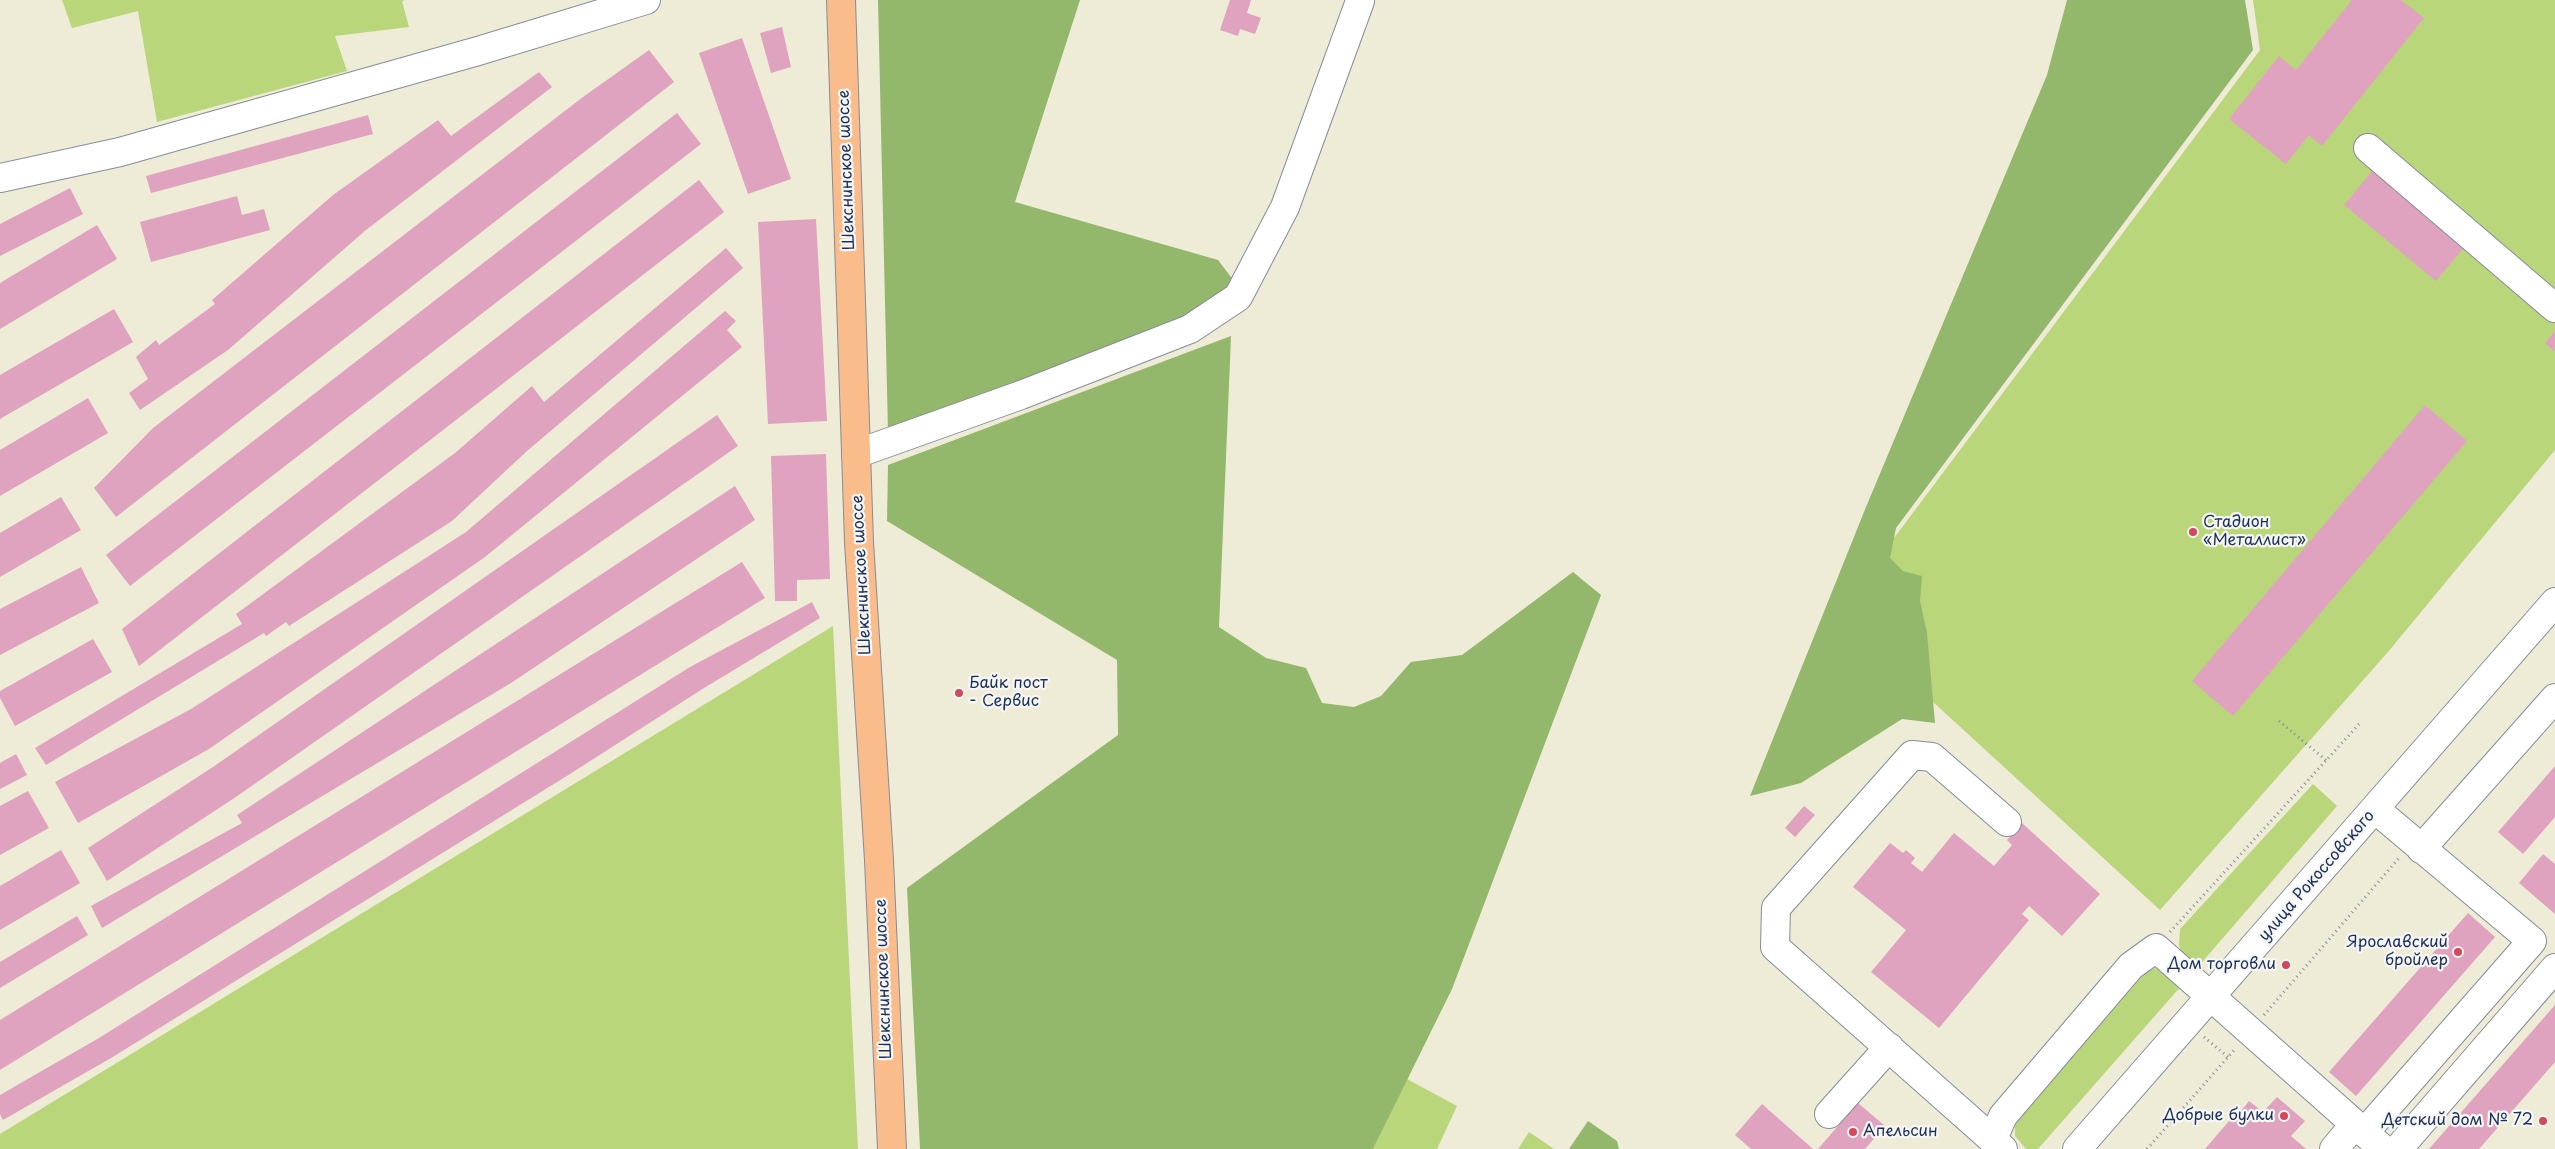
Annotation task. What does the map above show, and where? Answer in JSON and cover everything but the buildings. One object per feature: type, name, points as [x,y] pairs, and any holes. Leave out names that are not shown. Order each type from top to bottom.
[{"type":"main road","name":"Шекснинское шоссе","points":[[841,0],[858,542],[879,860],[892,1149]]},
{"type":"street","points":[[0,178],[120,152],[478,51],[646,0]]},
{"type":"street","points":[[856,454],[1021,396],[1190,329],[1238,297],[1285,207],[1360,1]]},
{"type":"street","points":[[2368,148],[2555,308]]},
{"type":"street","name":"улица Рокоссовского","points":[[2078,1149],[2555,602]]},
{"type":"street","points":[[2417,846],[2555,698]]},
{"type":"street","points":[[1998,1144],[1775,947],[1776,908],[1912,755],[1932,758],[2007,822]]},
{"type":"street","points":[[2376,809],[2417,846],[2555,960]]},
{"type":"street","points":[[2334,1149],[2367,1136],[2532,941]]},
{"type":"street","points":[[1998,1144],[2003,1116],[2131,966],[2156,948],[2249,1033],[2367,1136]]},
{"type":"street","points":[[2398,1149],[2555,968]]},
{"type":"street","points":[[1829,1114],[1889,1048]]},
{"type":"path","points":[[2279,721],[2327,761]]},
{"type":"path","points":[[2156,948],[2361,722]]},
{"type":"path","points":[[2147,1149],[2417,846]]},
{"type":"green space","points":[[62,0],[405,0],[402,1],[409,27],[335,36],[347,71],[157,122],[138,11],[72,28]]},
{"type":"green space","points":[[878,0],[1080,0],[1015,202],[1218,260],[1234,281],[1188,320],[888,432]]},
{"type":"green space","points":[[2067,0],[2245,0],[2253,50],[1896,528],[1890,558],[1903,571],[1922,576],[1920,601],[1927,633],[1935,723],[1902,719],[1801,783],[1750,796],[1866,507],[2047,75]]},
{"type":"green space","name":"Стадион «Металлист»","points":[[2253,0],[2555,0],[2555,450],[2388,652],[2160,910],[1837,614],[2260,50]]},
{"type":"green space","points":[[1231,336],[1219,627],[1266,658],[1306,668],[1322,703],[1354,707],[1381,696],[1411,662],[1462,655],[1573,572],[1601,595],[1452,989],[1373,1149],[920,1149],[907,888],[1118,735],[1117,660],[887,521],[888,465]]},
{"type":"green space","points":[[833,626],[858,1149],[0,1149],[0,1134]]},
{"type":"green space","points":[[2313,784],[2337,806],[2197,968],[2183,955],[2179,946],[2180,929]]},
{"type":"green space","points":[[2155,968],[2165,971],[2182,985],[2038,1149],[2026,1149],[2015,1136],[2015,1125],[2019,1119],[2145,973]]},
{"type":"green space","points":[[1407,1079],[1457,1106],[1437,1149],[1373,1149]]},
{"type":"green space","points":[[1588,1121],[1617,1141],[1619,1149],[1569,1149]]},
{"type":"green space","points":[[1529,1132],[1554,1149],[1518,1149]]},
{"type":"place","name":"Стадион «Металлист»","points":[[2193,532]]},
{"type":"place","name":"Байк пост - Сервис","points":[[959,693]]},
{"type":"place","name":"Ярославский бройлер","points":[[2458,952]]},
{"type":"place","name":"Дом торговли","points":[[2286,965]]},
{"type":"place","name":"Добрые булки","points":[[2284,1116]]},
{"type":"place","name":"Детский дом № 72","points":[[2543,1121]]},
{"type":"place","name":"Апельсин","points":[[1853,1132]]}]
